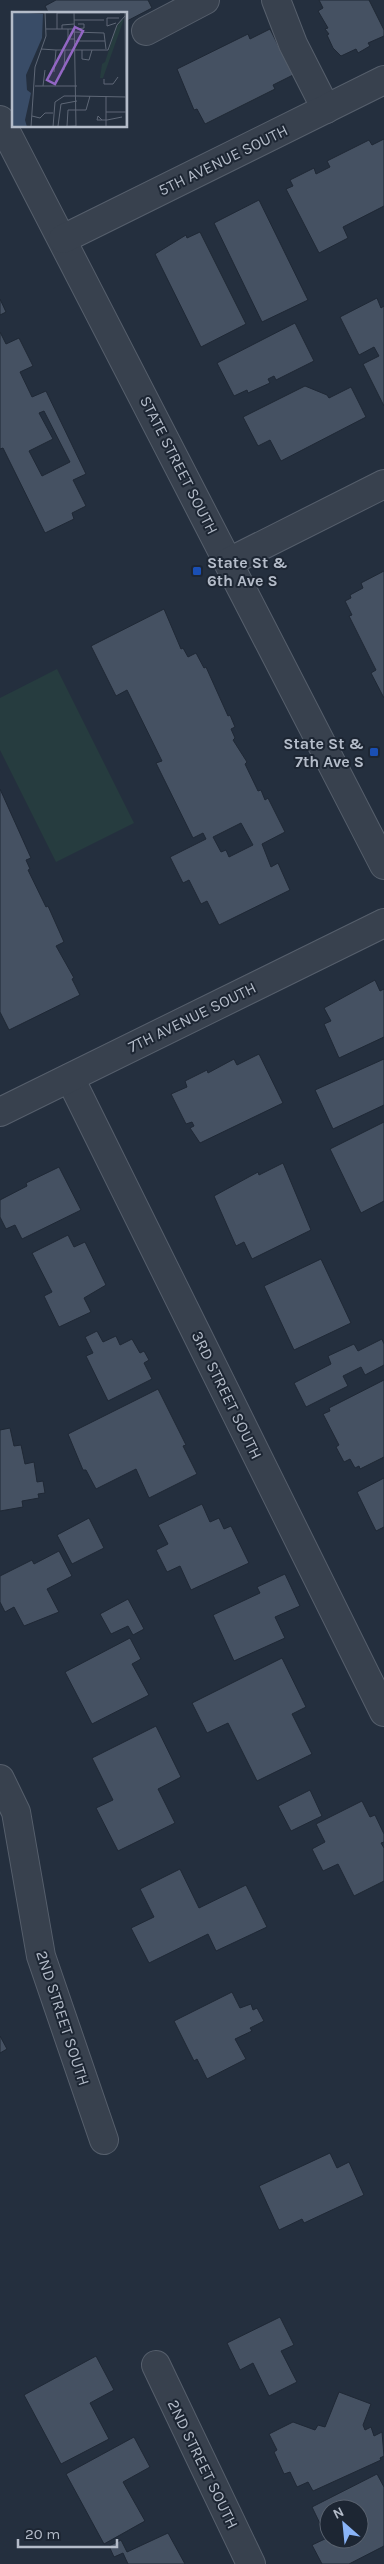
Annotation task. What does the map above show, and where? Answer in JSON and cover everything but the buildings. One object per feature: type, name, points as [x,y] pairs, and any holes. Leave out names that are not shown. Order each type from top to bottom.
[{"type":"street","points":[[146,31],[205,0]]},
{"type":"street","points":[[276,0],[293,44],[326,109]]},
{"type":"street","name":"5TH AVENUE SOUTH","points":[[63,239],[384,80]]},
{"type":"street","name":"STATE STREET SOUTH","points":[[0,120],[384,865]]},
{"type":"street","points":[[229,562],[384,484]]},
{"type":"street","name":"7TH AVENUE SOUTH","points":[[0,1112],[384,923]]},
{"type":"street","name":"3RD STREET SOUTH","points":[[70,1078],[384,1712]]},
{"type":"street","name":"2ND STREET SOUTH","points":[[0,1779],[16,1812],[41,1956],[104,2140]]},
{"type":"street","name":"2ND STREET SOUTH","points":[[156,2365],[251,2564]]},
{"type":"green space","points":[[57,669],[134,823],[56,862],[0,750],[0,698]]},
{"type":"place","name":"State St & 6th Ave S","points":[[197,571]]},
{"type":"place","name":"State St & 7th Ave S","points":[[374,752]]}]
